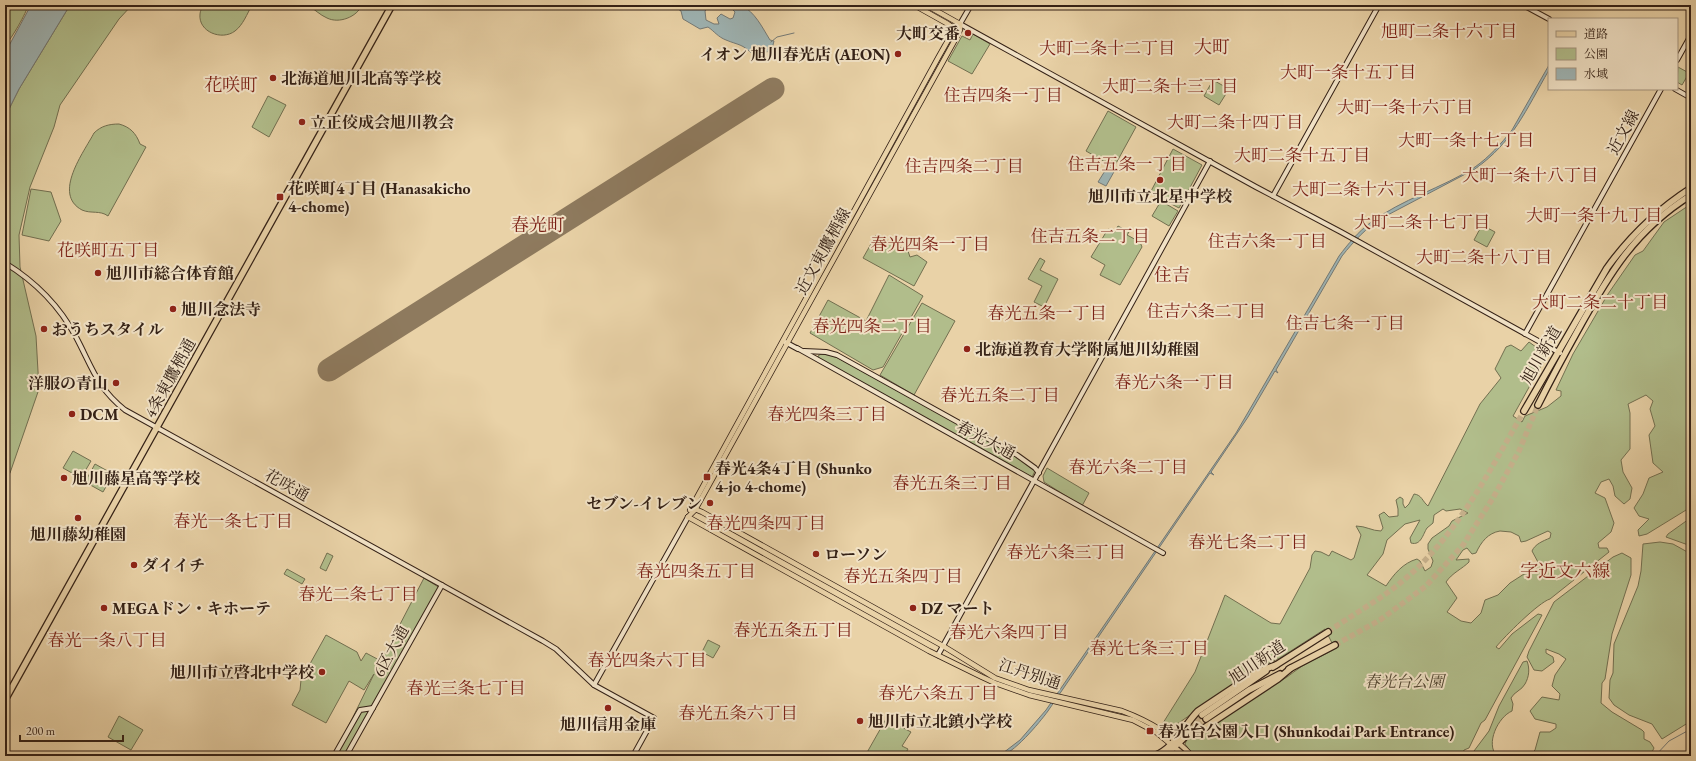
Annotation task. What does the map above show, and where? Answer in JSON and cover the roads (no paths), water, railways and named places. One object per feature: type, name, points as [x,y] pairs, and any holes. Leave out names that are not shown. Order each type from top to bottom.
[{"type":"highway","name":"4条東鷹栖通","points":[[5,700],[392,5]]},
{"type":"highway","name":"旭川新道","points":[[1524,411],[1607,268],[1620,250],[1654,214],[1691,188]]},
{"type":"highway","name":"旭川新道","points":[[1538,405],[1601,288],[1620,261],[1636,241],[1658,219],[1691,195]]},
{"type":"highway","name":"旭川新道","points":[[1328,632],[1276,665],[1204,717],[1249,690],[1335,645]]},
{"type":"highway","points":[[1165,756],[1182,733],[1190,719],[1198,711],[1255,673],[1276,665]]},
{"type":"highway","points":[[1154,756],[1188,734],[1204,728],[1291,668]]},
{"type":"main road","points":[[914,5],[948,24],[953,31],[951,35]]},
{"type":"main road","points":[[926,5],[960,24]]},
{"type":"main road","points":[[948,24],[960,24]]},
{"type":"main road","name":"近文東鷹栖線","points":[[688,517],[951,35],[960,24]]},
{"type":"main road","name":"近文東鷹栖線","points":[[784,342],[960,30],[960,24]]},
{"type":"main road","name":"江丹別通","points":[[693,509],[702,512],[943,646],[998,679],[1046,697]]},
{"type":"main road","name":"江丹別通","points":[[688,517],[938,655],[995,683],[1046,697],[1122,711],[1147,724],[1192,756]]},
{"type":"main road","name":"江丹別通","points":[[1175,743],[1185,756]]},
{"type":"street","name":"近文東鷹栖線","points":[[960,24],[971,5]]},
{"type":"street","points":[[1273,196],[1380,5]]},
{"type":"street","points":[[1523,5],[1548,18]]},
{"type":"street","points":[[960,24],[1273,196],[1360,242],[1564,356]]},
{"type":"street","points":[[1678,58],[1691,35]]},
{"type":"street","name":"近文線","points":[[1525,334],[1660,90]]},
{"type":"street","points":[[1677,90],[1691,98]]},
{"type":"street","points":[[938,655],[1210,161]]},
{"type":"street","name":"花咲通","points":[[7,264],[31,280],[55,305],[76,337],[96,378],[108,395],[125,410],[550,645],[594,685]]},
{"type":"street","name":"春光大通","points":[[784,342],[807,352],[826,352],[837,355],[1017,454],[1039,473]]},
{"type":"street","name":"春光大通","points":[[797,348],[1163,553]]},
{"type":"street","name":"近文東鷹栖線","points":[[594,685],[688,517]]},
{"type":"street","name":"6区大通","points":[[346,756],[442,585]]},
{"type":"street","points":[[594,685],[654,718],[633,756]]},
{"type":"street","points":[[334,756],[360,710],[373,708]]},
{"type":"water","points":[[31,5],[70,5],[19,89],[5,117],[5,53]]},
{"type":"water","points":[[680,5],[710,5],[705,11],[706,20],[714,24],[719,24],[717,18],[721,14],[730,19],[733,18],[735,12],[728,5],[741,5],[754,16],[770,40],[774,41],[772,49],[767,52],[760,50],[752,54],[743,46],[726,40],[708,27],[700,29],[683,19],[681,11],[678,9]]},
{"type":"water","points":[[1548,67],[1548,72],[1518,124],[1488,159],[1475,169],[1382,218],[1360,235],[1342,256],[1276,370],[1278,373],[1275,371],[1248,417],[1211,472],[1214,475],[1210,473],[1048,711],[1018,745],[1005,755],[999,756],[1020,740],[1046,710],[1236,433],[1339,256],[1353,238],[1370,223],[1395,207],[1475,167],[1499,145],[1512,130]]},
{"type":"water","points":[[1108,166],[1115,170],[1106,186],[1098,182]]},
{"type":"waterway","points":[[771,42],[777,37],[794,33]]},
{"type":"waterway","points":[[1655,756],[1669,741],[1691,729]]},
{"type":"tunnel","points":[[1335,645],[1380,620],[1426,586],[1463,545],[1493,498],[1519,451],[1538,405]]},
{"type":"tunnel","points":[[1328,632],[1377,600],[1405,579],[1441,542],[1472,500],[1524,411]]},
{"type":"tunnel","points":[[1183,733],[1202,715]]},
{"type":"tunnel","points":[[1192,732],[1206,719]]},
{"type":"place","name":"大町交番","points":[[968,33]]},
{"type":"place","name":"イオン 旭川春光店 (AEON)","points":[[898,54]]},
{"type":"place","name":"北海道旭川北高等学校","points":[[273,78]]},
{"type":"place","name":"立正佼成会旭川教会","points":[[302,122]]},
{"type":"place","name":"旭川市立北星中学校","points":[[1160,180]]},
{"type":"place","name":"花咲町4丁目 (Hanasakicho 4-chome)","points":[[280,197]]},
{"type":"place","name":"旭川市総合体育館","points":[[98,273]]},
{"type":"place","name":"旭川念法寺","points":[[173,309]]},
{"type":"place","name":"おうちスタイル","points":[[44,329]]},
{"type":"place","name":"北海道教育大学附属旭川幼稚園","points":[[967,349]]},
{"type":"place","name":"洋服の青山","points":[[116,383]]},
{"type":"place","name":"DCM","points":[[72,414]]},
{"type":"place","name":"春光4条4丁目 (Shunko 4-jo 4-chome)","points":[[707,477]]},
{"type":"place","name":"旭川藤星高等学校","points":[[64,478]]},
{"type":"place","name":"セブン-イレブン","points":[[710,503]]},
{"type":"place","name":"旭川藤幼稚園","points":[[78,518]]},
{"type":"place","name":"ローソン","points":[[816,554]]},
{"type":"place","name":"ダイイチ","points":[[134,565]]},
{"type":"place","name":"MEGAドン・キホーテ","points":[[104,608]]},
{"type":"place","name":"DZ マート","points":[[913,608]]},
{"type":"place","name":"旭川市立啓北中学校","points":[[322,672]]},
{"type":"place","name":"旭川信用金庫","points":[[608,708]]},
{"type":"place","name":"旭川市立北鎮小学校","points":[[860,721]]},
{"type":"place","name":"春光台公園入口 (Shunkodai Park Entrance)","points":[[1150,731]]},
{"type":"district","name":"旭町二条十六丁目","points":[[1449,31]]},
{"type":"district","name":"大町","points":[[1212,46]]},
{"type":"district","name":"大町二条十二丁目","points":[[1107,48]]},
{"type":"district","name":"大町一条十五丁目","points":[[1348,72]]},
{"type":"district","name":"花咲町","points":[[231,84]]},
{"type":"district","name":"大町二条十三丁目","points":[[1170,86]]},
{"type":"district","name":"住吉四条一丁目","points":[[1003,95]]},
{"type":"district","name":"大町一条十六丁目","points":[[1405,107]]},
{"type":"district","name":"大町二条十四丁目","points":[[1235,122]]},
{"type":"district","name":"大町一条十七丁目","points":[[1466,140]]},
{"type":"district","name":"大町二条十五丁目","points":[[1302,155]]},
{"type":"district","name":"住吉五条一丁目","points":[[1127,164]]},
{"type":"district","name":"住吉四条二丁目","points":[[964,166]]},
{"type":"district","name":"大町一条十八丁目","points":[[1530,175]]},
{"type":"district","name":"大町二条十六丁目","points":[[1360,189]]},
{"type":"district","name":"大町一条十九丁目","points":[[1594,215]]},
{"type":"district","name":"大町二条十七丁目","points":[[1422,222]]},
{"type":"district","name":"春光町","points":[[538,224]]},
{"type":"district","name":"住吉五条二丁目","points":[[1090,236]]},
{"type":"district","name":"住吉六条一丁目","points":[[1267,241]]},
{"type":"district","name":"春光四条一丁目","points":[[930,244]]},
{"type":"district","name":"花咲町五丁目","points":[[108,250]]},
{"type":"district","name":"大町二条十八丁目","points":[[1484,257]]},
{"type":"district","name":"住吉","points":[[1172,274]]},
{"type":"district","name":"大町二条二十丁目","points":[[1600,302]]},
{"type":"district","name":"住吉六条二丁目","points":[[1206,311]]},
{"type":"district","name":"春光五条一丁目","points":[[1047,313]]},
{"type":"district","name":"住吉七条一丁目","points":[[1345,323]]},
{"type":"district","name":"春光四条二丁目","points":[[872,326]]},
{"type":"district","name":"春光六条一丁目","points":[[1174,382]]},
{"type":"district","name":"春光五条二丁目","points":[[1000,395]]},
{"type":"district","name":"春光四条三丁目","points":[[827,414]]},
{"type":"district","name":"春光六条二丁目","points":[[1128,467]]},
{"type":"district","name":"春光五条三丁目","points":[[952,483]]},
{"type":"district","name":"春光一条七丁目","points":[[233,521]]},
{"type":"district","name":"春光四条四丁目","points":[[766,523]]},
{"type":"district","name":"春光七条二丁目","points":[[1248,542]]},
{"type":"district","name":"春光六条三丁目","points":[[1066,552]]},
{"type":"district","name":"字近文六線","points":[[1565,570]]},
{"type":"district","name":"春光四条五丁目","points":[[696,571]]},
{"type":"district","name":"春光五条四丁目","points":[[903,576]]},
{"type":"district","name":"春光二条七丁目","points":[[358,594]]},
{"type":"district","name":"春光五条五丁目","points":[[793,630]]},
{"type":"district","name":"春光六条四丁目","points":[[1009,632]]},
{"type":"district","name":"春光一条八丁目","points":[[107,640]]},
{"type":"district","name":"春光七条三丁目","points":[[1149,648]]},
{"type":"district","name":"春光四条六丁目","points":[[647,660]]},
{"type":"district","name":"春光三条七丁目","points":[[466,688]]},
{"type":"district","name":"春光六条五丁目","points":[[938,693]]},
{"type":"district","name":"春光五条六丁目","points":[[738,713]]},
{"type":"park label","name":"春光台公園","points":[[1404,681]]}]
